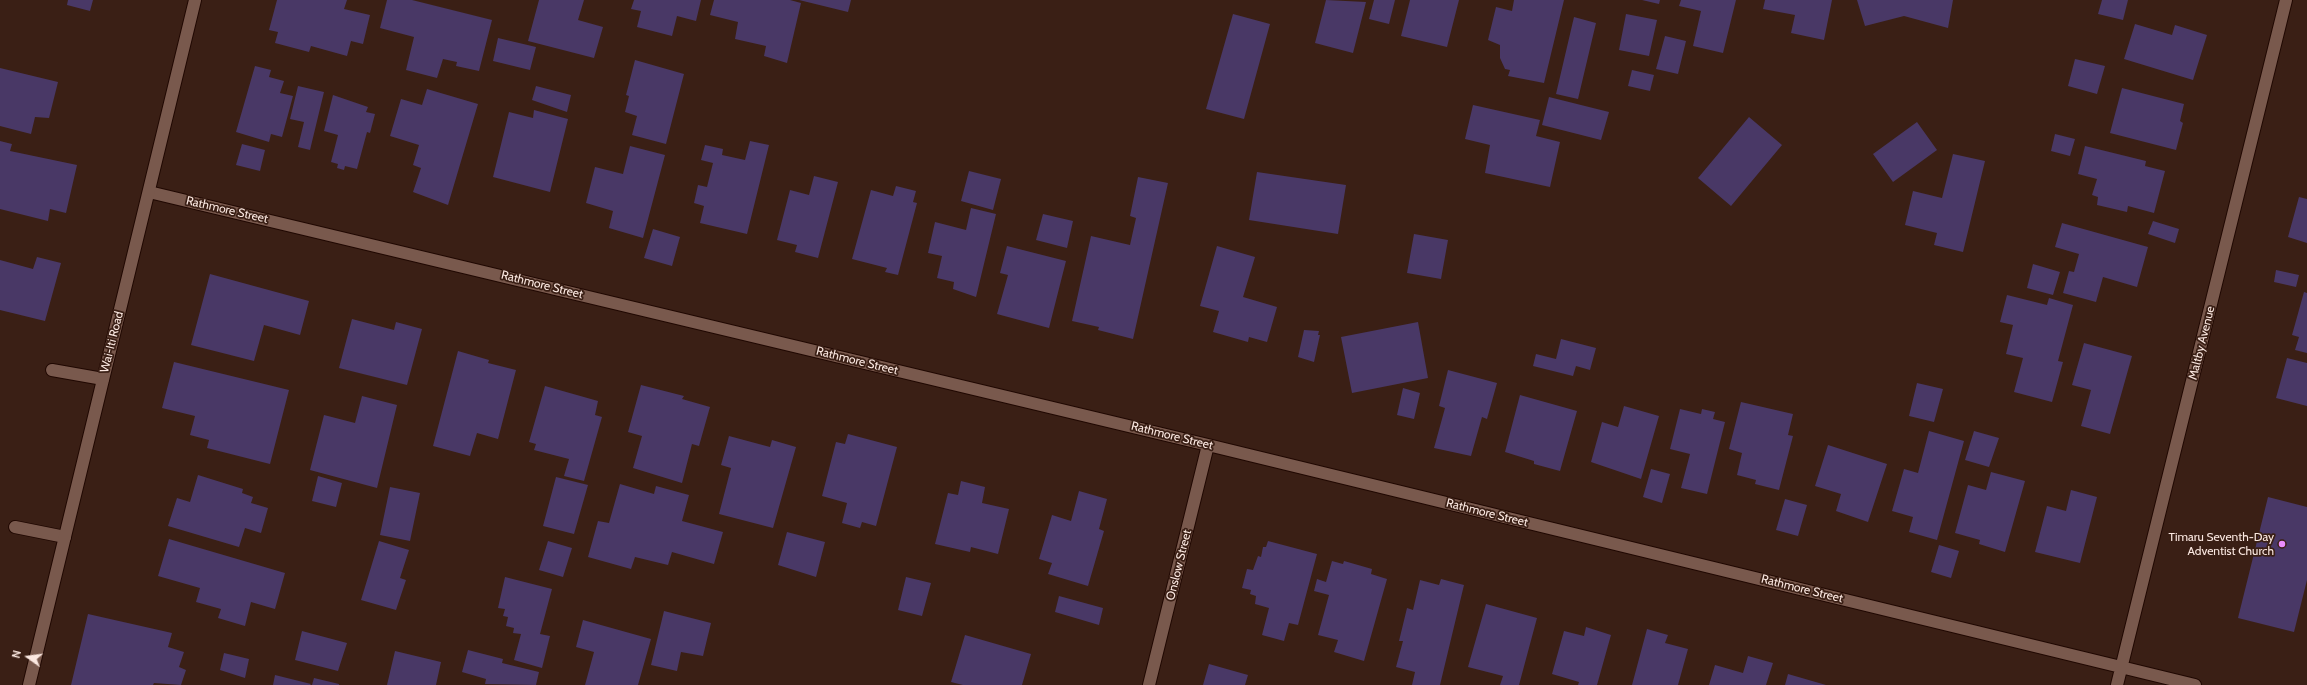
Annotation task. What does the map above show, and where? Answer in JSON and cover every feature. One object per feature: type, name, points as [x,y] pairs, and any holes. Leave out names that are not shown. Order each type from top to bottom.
[{"type":"street","name":"Wai-Iti Road","points":[[29,685],[195,0]]},
{"type":"street","name":"Maltby Avenue","points":[[2117,685],[2286,0]]},
{"type":"street","name":"Rathmore Street","points":[[148,192],[1208,445],[2195,685]]},
{"type":"street","points":[[52,370],[103,379]]},
{"type":"street","name":"Onslow Street","points":[[1149,685],[1208,445]]},
{"type":"street","points":[[15,527],[65,537]]},
{"type":"building","points":[[68,0],[93,0],[90,11],[67,5]]},
{"type":"building","points":[[277,0],[347,0],[344,9],[370,15],[363,44],[351,41],[347,56],[311,46],[309,52],[275,43],[278,32],[269,30]]},
{"type":"building","points":[[387,0],[412,0],[492,20],[479,71],[456,66],[457,62],[443,59],[437,78],[406,70],[414,37],[380,28]]},
{"type":"building","points":[[539,0],[584,0],[578,20],[603,27],[594,58],[528,41]]},
{"type":"building","points":[[634,0],[701,0],[696,21],[677,16],[672,36],[637,27],[641,11],[631,9]]},
{"type":"building","points":[[714,0],[790,0],[801,3],[787,63],[764,56],[766,46],[735,39],[738,22],[710,15]]},
{"type":"building","points":[[799,0],[851,0],[848,12]]},
{"type":"building","points":[[1326,0],[1366,2],[1353,53],[1315,43]]},
{"type":"building","points":[[1374,0],[1395,0],[1389,24],[1369,19]]},
{"type":"building","points":[[1410,0],[1459,0],[1447,47],[1401,36]]},
{"type":"building","points":[[1514,0],[1564,0],[1544,83],[1508,76],[1510,70],[1505,69],[1500,58],[1500,45],[1488,40],[1496,7],[1512,11]]},
{"type":"building","points":[[1642,0],[1660,0],[1659,4]]},
{"type":"building","points":[[1681,0],[1736,0],[1723,53],[1693,46],[1701,11],[1679,6]]},
{"type":"building","points":[[1765,0],[1832,0],[1824,40],[1791,33],[1795,15],[1763,9]]},
{"type":"building","points":[[1857,0],[1953,0],[1948,28],[1904,16],[1865,26]]},
{"type":"building","points":[[2102,0],[2128,0],[2123,20],[2098,14]]},
{"type":"building","points":[[1233,14],[1270,24],[1244,119],[1206,109]]},
{"type":"building","points":[[1626,14],[1657,20],[1649,56],[1619,50]]},
{"type":"building","points":[[1574,17],[1596,23],[1578,99],[1556,94]]},
{"type":"building","points":[[2135,24],[2172,35],[2175,25],[2207,35],[2193,80],[2124,59]]},
{"type":"building","points":[[1665,36],[1686,41],[1678,74],[1656,69]]},
{"type":"building","points":[[498,38],[536,47],[530,70],[493,61]]},
{"type":"building","points":[[2075,59],[2105,66],[2097,94],[2068,86]]},
{"type":"building","points":[[635,60],[684,74],[666,144],[632,135],[637,116],[625,112],[629,96],[626,95]]},
{"type":"building","points":[[255,66],[271,70],[269,77],[284,81],[280,93],[293,96],[282,137],[271,134],[269,142],[236,132]]},
{"type":"building","points":[[0,68],[58,82],[49,118],[35,117],[31,134],[0,126]]},
{"type":"building","points":[[1632,70],[1654,75],[1650,91],[1628,86]]},
{"type":"building","points":[[298,86],[324,92],[310,150],[298,147],[304,122],[290,119]]},
{"type":"building","points":[[536,86],[571,95],[567,112],[532,100]]},
{"type":"building","points":[[2122,88],[2184,104],[2180,121],[2183,123],[2176,150],[2110,133]]},
{"type":"building","points":[[427,89],[478,104],[448,205],[413,192],[421,168],[413,165],[419,145],[390,136],[401,99],[422,105]]},
{"type":"building","points":[[333,95],[368,107],[366,112],[375,114],[370,133],[367,132],[357,169],[345,166],[344,170],[337,168],[338,164],[331,162],[338,135],[324,131]]},
{"type":"building","points":[[1549,97],[1609,112],[1601,140],[1542,125]]},
{"type":"building","points":[[1473,105],[1540,120],[1536,136],[1560,142],[1550,187],[1485,173],[1490,145],[1465,139]]},
{"type":"building","points":[[534,110],[568,119],[550,192],[493,177],[509,112],[533,118]]},
{"type":"building","points":[[1749,117],[1782,145],[1731,206],[1698,178]]},
{"type":"building","points":[[1917,122],[1937,150],[1893,182],[1873,154]]},
{"type":"building","points":[[2055,134],[2075,139],[2070,156],[2051,151]]},
{"type":"building","points":[[0,141],[12,144],[10,151],[77,165],[66,213],[50,209],[48,221],[0,209]]},
{"type":"building","points":[[750,141],[769,145],[747,234],[700,223],[704,206],[694,203],[698,185],[707,187],[713,163],[701,160],[705,145],[723,149],[722,155],[745,160]]},
{"type":"building","points":[[242,144],[265,150],[260,171],[236,165]]},
{"type":"building","points":[[630,146],[665,155],[643,238],[609,228],[613,211],[586,203],[595,167],[623,174]]},
{"type":"building","points":[[2085,146],[2146,161],[2145,166],[2165,171],[2154,213],[2128,206],[2127,212],[2097,205],[2098,197],[2092,195],[2097,179],[2078,174]]},
{"type":"building","points":[[1953,154],[1985,161],[1963,252],[1934,245],[1937,233],[1905,225],[1913,191],[1942,198]]},
{"type":"building","points":[[969,171],[1001,179],[993,210],[961,201]]},
{"type":"building","points":[[1257,172],[1346,185],[1338,234],[1249,220]]},
{"type":"building","points":[[814,176],[838,182],[818,258],[795,252],[797,245],[777,240],[790,190],[809,195]]},
{"type":"building","points":[[1138,177],[1168,183],[1133,339],[1098,330],[1099,327],[1072,321],[1091,236],[1130,245],[1136,218],[1130,216]]},
{"type":"building","points":[[896,186],[916,191],[913,202],[917,203],[898,275],[885,272],[887,268],[852,259],[871,190],[893,196]]},
{"type":"building","points":[[2299,197],[2307,199],[2307,243],[2288,237]]},
{"type":"building","points":[[971,208],[996,214],[976,297],[953,289],[954,282],[937,278],[942,256],[928,253],[935,222],[966,230]]},
{"type":"building","points":[[1043,214],[1073,221],[1067,248],[1036,240]]},
{"type":"building","points":[[2153,221],[2179,229],[2175,243],[2148,234]]},
{"type":"building","points":[[2062,223],[2148,247],[2137,287],[2103,277],[2096,302],[2063,293],[2069,271],[2074,272],[2079,254],[2055,247]]},
{"type":"building","points":[[653,229],[680,237],[672,266],[644,258]]},
{"type":"building","points":[[1414,234],[1448,240],[1441,279],[1407,273]]},
{"type":"building","points":[[1007,246],[1066,261],[1049,328],[997,314],[1008,275],[1000,273]]},
{"type":"building","points":[[1217,246],[1255,257],[1243,297],[1277,307],[1267,342],[1249,337],[1248,342],[1213,332],[1219,311],[1200,306]]},
{"type":"building","points":[[37,257],[61,263],[45,321],[0,310],[0,260],[33,269]]},
{"type":"building","points":[[2033,264],[2060,272],[2053,295],[2027,288]]},
{"type":"building","points":[[2276,270],[2299,275],[2296,287],[2274,282]]},
{"type":"building","points":[[210,274],[309,301],[300,335],[264,325],[254,361],[191,345]]},
{"type":"building","points":[[2304,292],[2307,293],[2307,353],[2295,350],[2299,337],[2292,335]]},
{"type":"building","points":[[2007,295],[2047,305],[2049,298],[2073,305],[2058,361],[2063,362],[2052,402],[2014,392],[2023,358],[2006,354],[2013,325],[2000,322]]},
{"type":"building","points":[[352,319],[394,330],[396,322],[422,329],[407,385],[339,368]]},
{"type":"building","points":[[1418,322],[1428,378],[1352,393],[1341,337]]},
{"type":"building","points":[[1304,330],[1319,331],[1318,335],[1320,335],[1314,362],[1298,357]]},
{"type":"building","points":[[1561,339],[1596,348],[1590,370],[1576,366],[1573,376],[1533,366],[1536,354],[1556,359]]},
{"type":"building","points":[[2084,343],[2132,356],[2110,434],[2081,426],[2091,390],[2072,385]]},
{"type":"building","points":[[458,351],[489,360],[488,363],[516,370],[498,439],[477,433],[470,456],[433,446]]},
{"type":"building","points":[[2287,358],[2307,363],[2307,406],[2276,398]]},
{"type":"building","points":[[174,362],[289,390],[270,464],[207,448],[209,440],[190,435],[195,416],[162,408]]},
{"type":"building","points":[[1448,370],[1497,383],[1487,419],[1482,417],[1471,456],[1434,448],[1445,408],[1439,406]]},
{"type":"building","points":[[1917,383],[1943,389],[1934,422],[1909,416]]},
{"type":"building","points":[[641,385],[684,396],[682,399],[710,407],[699,446],[692,444],[682,483],[633,468],[642,436],[628,432]]},
{"type":"building","points":[[545,386],[598,401],[595,415],[602,417],[584,481],[564,476],[569,459],[534,450],[536,444],[529,442]]},
{"type":"building","points":[[1403,388],[1420,393],[1414,419],[1397,415]]},
{"type":"building","points":[[1520,395],[1577,411],[1560,471],[1534,464],[1534,461],[1505,452]]},
{"type":"building","points":[[362,396],[397,405],[377,488],[310,470],[324,415],[355,423]]},
{"type":"building","points":[[1741,402],[1793,414],[1788,435],[1793,436],[1779,490],[1755,484],[1756,480],[1737,475],[1742,453],[1729,449]]},
{"type":"building","points":[[1624,406],[1659,416],[1641,479],[1591,462],[1602,422],[1618,427]]},
{"type":"building","points":[[1680,409],[1701,414],[1702,409],[1715,412],[1713,419],[1725,422],[1707,494],[1681,488],[1690,454],[1670,449]]},
{"type":"building","points":[[1929,431],[1964,441],[1937,540],[1909,532],[1913,517],[1892,511],[1904,469],[1918,473]]},
{"type":"building","points":[[1974,431],[1999,438],[1989,467],[1965,460]]},
{"type":"building","points":[[848,434],[897,447],[876,526],[862,522],[860,528],[842,523],[847,503],[822,496],[836,442],[845,444]]},
{"type":"building","points":[[729,436],[770,447],[772,440],[796,447],[773,528],[719,514],[731,468],[721,465]]},
{"type":"building","points":[[1828,445],[1887,464],[1868,522],[1836,511],[1841,494],[1815,486]]},
{"type":"building","points":[[1651,469],[1670,474],[1662,503],[1643,497]]},
{"type":"building","points":[[1991,472],[2025,481],[2005,552],[1979,544],[1980,540],[1955,533],[1968,485],[1986,490]]},
{"type":"building","points":[[198,475],[243,489],[242,493],[253,497],[251,503],[268,508],[261,533],[245,528],[239,547],[168,526],[177,498],[190,502]]},
{"type":"building","points":[[318,476],[342,483],[336,507],[312,501]]},
{"type":"building","points":[[556,477],[588,485],[574,534],[543,526]]},
{"type":"building","points":[[961,481],[985,487],[982,503],[1009,509],[998,554],[971,547],[970,552],[935,544],[948,493],[958,495]]},
{"type":"building","points":[[620,484],[654,494],[656,486],[689,495],[682,521],[723,532],[714,564],[672,552],[668,565],[635,557],[631,569],[588,557],[598,521],[609,523]]},
{"type":"building","points":[[390,487],[420,493],[410,541],[380,535]]},
{"type":"building","points":[[2071,490],[2097,497],[2080,563],[2035,552],[2047,506],[2066,511]]},
{"type":"building","points":[[1079,491],[1107,499],[1099,529],[1104,531],[1088,586],[1048,574],[1052,563],[1039,559],[1052,515],[1071,521]]},
{"type":"building","name":"Timaru Seventh-Day Adventist Church","points":[[2268,497],[2307,507],[2307,580],[2294,632],[2238,618]]},
{"type":"building","points":[[1785,499],[1807,505],[1798,536],[1776,530]]},
{"type":"building","points":[[787,532],[825,542],[816,577],[778,565]]},
{"type":"building","points":[[169,539],[285,573],[275,609],[251,602],[245,626],[218,618],[221,609],[196,602],[200,588],[158,576]]},
{"type":"building","points":[[379,541],[409,550],[400,578],[406,580],[396,610],[361,600]]},
{"type":"building","points":[[548,541],[572,548],[563,577],[539,570]]},
{"type":"building","points":[[1268,541],[1317,554],[1298,625],[1289,623],[1284,641],[1262,635],[1269,608],[1255,604],[1256,596],[1250,594],[1251,590],[1242,588],[1247,569],[1253,570],[1258,556],[1261,557],[1263,547],[1266,547]]},
{"type":"building","points":[[1939,545],[1959,551],[1951,578],[1931,572]]},
{"type":"building","points":[[1332,561],[1343,564],[1344,561],[1372,569],[1371,574],[1387,579],[1364,661],[1334,652],[1338,640],[1318,635],[1329,595],[1314,591],[1317,579],[1326,582]]},
{"type":"building","points":[[505,577],[552,589],[540,634],[550,636],[542,668],[514,660],[521,634],[513,633],[514,628],[506,626],[508,617],[503,616],[505,609],[498,608]]},
{"type":"building","points":[[906,577],[931,583],[922,616],[898,610]]},
{"type":"building","points":[[1441,579],[1464,585],[1440,685],[1412,685],[1415,672],[1396,667],[1403,641],[1399,641],[1407,608],[1413,610],[1420,580],[1439,585]]},
{"type":"building","points":[[1059,596],[1103,608],[1099,625],[1055,612]]},
{"type":"building","points":[[1486,604],[1537,618],[1519,685],[1500,685],[1503,676],[1468,667]]},
{"type":"building","points":[[664,611],[711,623],[703,656],[681,652],[677,671],[651,665]]},
{"type":"building","points":[[88,614],[172,633],[168,647],[184,652],[179,667],[186,670],[181,685],[154,683],[153,685],[71,685]]},
{"type":"building","points":[[583,620],[651,639],[638,685],[585,685],[594,652],[576,647]]},
{"type":"building","points":[[1586,627],[1611,635],[1597,685],[1578,685],[1579,682],[1552,674],[1564,631],[1584,636]]},
{"type":"building","points":[[1647,629],[1668,635],[1665,643],[1688,649],[1678,685],[1632,685]]},
{"type":"building","points":[[302,631],[347,643],[338,671],[295,660]]},
{"type":"building","points":[[965,635],[1031,654],[1022,685],[963,685],[951,682]]},
{"type":"building","points":[[468,650],[503,659],[502,663],[539,672],[536,685],[485,684],[486,679],[462,672]]},
{"type":"building","points":[[395,651],[441,662],[436,685],[387,685]]},
{"type":"building","points":[[224,653],[249,659],[245,678],[220,670]]},
{"type":"building","points":[[1748,656],[1773,663],[1766,685],[1709,685],[1715,665],[1743,673]]},
{"type":"building","points":[[1209,664],[1248,675],[1245,685],[1203,685]]},
{"type":"building","points":[[1788,674],[1826,685],[1785,685]]},
{"type":"building","points":[[275,675],[311,684],[273,685]]},
{"type":"building","points":[[314,678],[339,684],[339,685],[312,685]]},
{"type":"place","name":"Timaru Seventh-Day Adventist Church","points":[[2282,544]]}]
